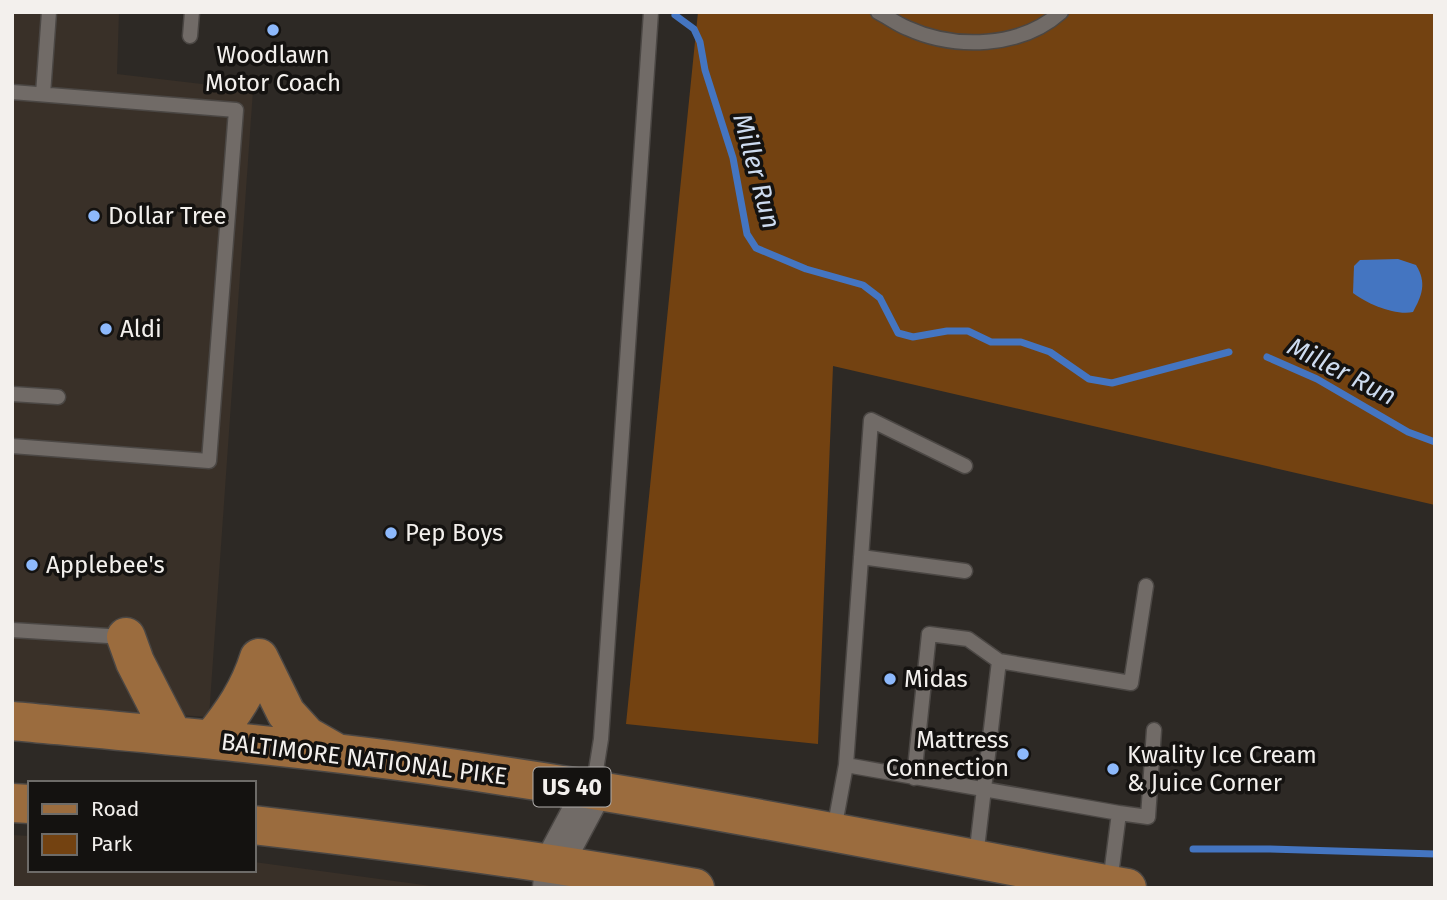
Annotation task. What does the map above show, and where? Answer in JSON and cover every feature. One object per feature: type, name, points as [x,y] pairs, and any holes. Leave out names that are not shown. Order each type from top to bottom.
[{"type":"main road","points":[[126,637],[135,662],[173,736]]},
{"type":"main road","points":[[212,739],[237,708],[252,683],[260,658],[286,713],[307,736],[338,754]]},
{"type":"main road","name":"BALTIMORE NATIONAL PIKE","points":[[13,721],[212,739],[593,790],[834,831],[1119,886]]},
{"type":"main road","points":[[256,825],[553,876],[695,888]]},
{"type":"street","points":[[553,876],[593,790]]},
{"type":"lane","points":[[43,94],[49,12]]},
{"type":"lane","points":[[190,36],[192,12]]},
{"type":"lane","points":[[593,790],[601,738],[651,12]]},
{"type":"lane","points":[[878,12],[909,29],[957,42],[998,41],[1027,33],[1061,12]]},
{"type":"lane","points":[[12,92],[236,110],[209,461],[12,446]]},
{"type":"lane","points":[[12,394],[58,397]]},
{"type":"lane","points":[[834,831],[846,765],[871,420],[965,466]]},
{"type":"lane","points":[[861,557],[965,571]]},
{"type":"lane","points":[[914,778],[929,634],[968,639],[999,661],[1131,683],[1146,586]]},
{"type":"lane","points":[[12,630],[126,637]]},
{"type":"lane","points":[[976,858],[999,661]]},
{"type":"lane","points":[[846,765],[984,791],[1148,817],[1154,730]]},
{"type":"lane","points":[[1119,813],[1119,886]]},
{"type":"shaded area","points":[[12,12],[119,12],[117,74],[253,90],[209,717],[12,704]]},
{"type":"shaded area","points":[[12,835],[28,836],[28,872],[256,872],[256,862],[446,888],[12,888]]},
{"type":"green space","points":[[698,12],[1435,12],[1435,505],[833,366],[818,744],[626,724]]},
{"type":"water","points":[[1398,259],[1416,265],[1421,278],[1421,294],[1413,312],[1382,308],[1353,293],[1354,266],[1360,260]]},
{"type":"waterway","name":"Miller Run","points":[[675,15],[694,29],[700,42],[705,70],[733,158],[747,234],[756,248],[806,269],[863,285],[880,298],[898,333],[913,337],[947,331],[968,331],[991,342],[1021,342],[1050,352],[1089,379],[1112,383],[1229,352]]},
{"type":"waterway","name":"Miller Run","points":[[1267,357],[1317,379],[1408,432],[1435,442]]},
{"type":"waterway","points":[[1193,849],[1435,854]]},
{"type":"place","name":"Woodlawn Motor Coach","points":[[273,30]]},
{"type":"place","name":"Dollar Tree","points":[[94,216]]},
{"type":"place","name":"Aldi","points":[[106,329]]},
{"type":"place","name":"Pep Boys","points":[[391,533]]},
{"type":"place","name":"Applebee's","points":[[32,565]]},
{"type":"place","name":"Midas","points":[[890,679]]},
{"type":"place","name":"Mattress Connection","points":[[1023,754]]},
{"type":"place","name":"Kwality Ice Cream & Juice Corner","points":[[1113,769]]}]
